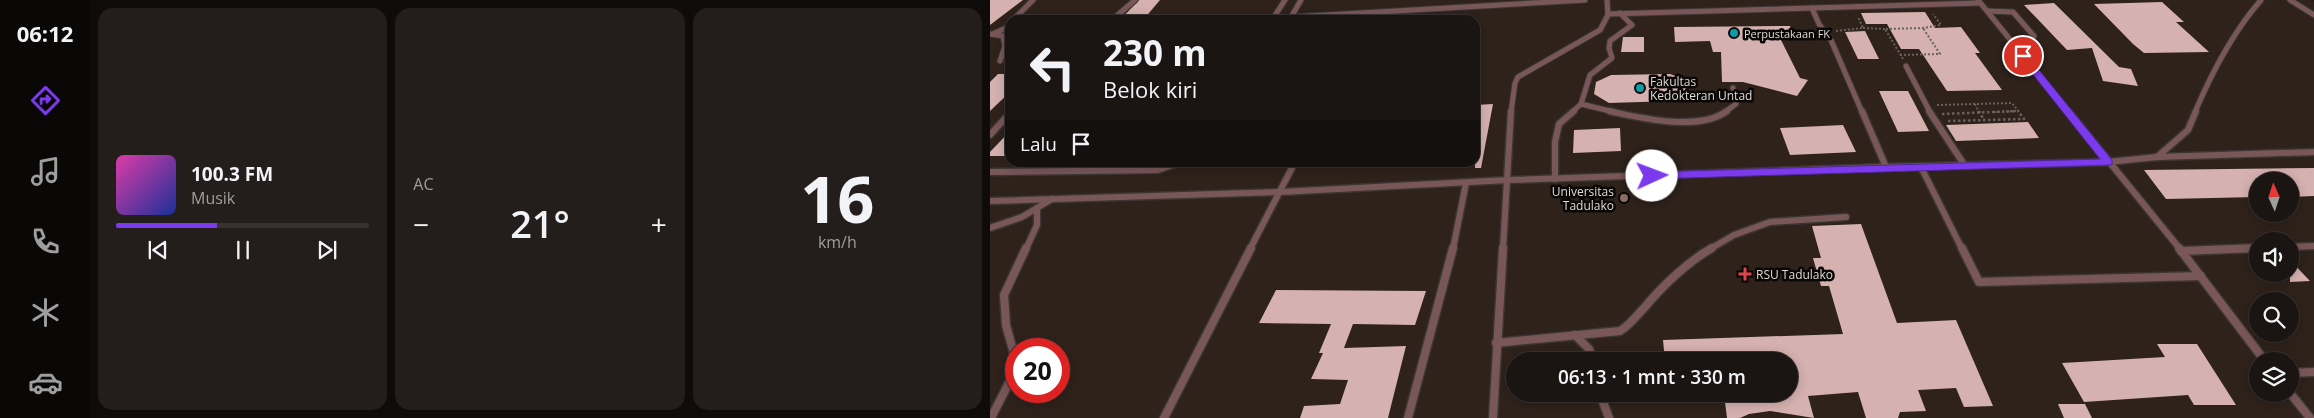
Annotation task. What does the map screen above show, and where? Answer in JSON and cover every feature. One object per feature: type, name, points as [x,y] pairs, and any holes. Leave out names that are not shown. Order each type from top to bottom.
[{"type":"lane","points":[[1018,15],[1033,0]]},
{"type":"lane","points":[[1118,15],[1135,0]]},
{"type":"lane","points":[[1276,15],[1286,0]]},
{"type":"lane","points":[[1292,15],[1301,0]]},
{"type":"lane","points":[[1339,15],[1585,0]]},
{"type":"lane","points":[[1493,418],[1510,121],[1515,82],[1518,77],[1600,30],[1607,21],[1607,0]]},
{"type":"lane","points":[[2157,157],[2188,130],[2204,91],[2243,21],[2261,0]]},
{"type":"lane","points":[[2290,0],[2314,15]]},
{"type":"lane","points":[[1608,14],[1979,1],[2201,276],[2258,352]]},
{"type":"lane","points":[[1812,8],[1825,33],[1831,40],[1886,167]]},
{"type":"lane","points":[[1987,11],[2013,12],[2034,36]]},
{"type":"lane","points":[[1555,179],[1555,142],[1559,124],[1581,104],[1590,75],[1612,58],[1609,48],[1610,41],[1632,25],[1620,13]]},
{"type":"lane","points":[[992,34],[1005,28]]},
{"type":"lane","points":[[992,34],[1003,36],[1005,41]]},
{"type":"lane","points":[[1000,61],[1005,50]]},
{"type":"lane","points":[[1906,66],[1936,122],[1965,166]]},
{"type":"lane","points":[[1581,104],[1638,118],[1670,121],[1700,120],[1721,116],[1732,108],[1736,104],[1733,88]]},
{"type":"lane","points":[[990,135],[1005,118]]},
{"type":"lane","points":[[990,201],[1281,192],[1508,180],[1886,167],[2108,162],[2157,157],[2314,152]]},
{"type":"lane","points":[[990,172],[1158,170],[1167,167]]},
{"type":"lane","points":[[1164,418],[1293,167]]},
{"type":"lane","points":[[1921,167],[1978,282],[2201,276]]},
{"type":"lane","points":[[1408,418],[1448,273],[1466,183]]},
{"type":"lane","points":[[990,228],[1016,221],[1052,200]]},
{"type":"lane","points":[[1010,338],[1006,324],[1004,295],[1037,224],[1036,211]]},
{"type":"lane","points":[[1496,343],[1626,328],[1645,306],[1698,256],[1734,235],[1770,222],[1846,217]]},
{"type":"lane","points":[[2299,246],[2314,246]]},
{"type":"lane","points":[[2181,251],[2249,248]]},
{"type":"lane","points":[[1575,335],[1585,343],[1592,352]]},
{"type":"lane","points":[[2299,373],[2314,372]]},
{"type":"lane","points":[[991,418],[1005,391]]},
{"type":"lane","points":[[1603,402],[1609,418]]},
{"type":"lane","points":[[2297,402],[2310,418]]},
{"type":"path","points":[[1825,33],[1863,28],[1923,28],[1941,25],[1930,11]]},
{"type":"path","points":[[1855,12],[1863,28]]},
{"type":"path","points":[[1900,55],[1940,54],[1923,28]]},
{"type":"path","points":[[1885,29],[1906,66]]},
{"type":"path","points":[[1926,105],[2012,103],[2024,119],[1936,122]]},
{"type":"path","points":[[1975,104],[1984,120]]},
{"type":"path","points":[[1932,115],[2018,111]]},
{"type":"shaded area","name":"Universitas Tadulako","points":[[990,0],[2310,0],[2314,2],[2314,418],[990,418]]},
{"type":"building","points":[[990,0],[1023,0],[990,25]]},
{"type":"building","points":[[1139,0],[1160,0],[1147,15],[1125,15]]},
{"type":"building","points":[[2162,2],[2184,22],[2176,22],[2209,52],[2144,53],[2094,4]]},
{"type":"building","points":[[2054,3],[2119,67],[2131,69],[2138,86],[2103,81],[2092,48],[2067,50],[2024,5]]},
{"type":"building","points":[[1925,12],[1935,28],[1961,27],[1980,53],[1975,53],[2002,90],[1947,91],[1919,49],[1901,49],[1887,24],[1866,24],[1861,13]]},
{"type":"building","points":[[1790,26],[1795,40],[1781,40],[1800,78],[1808,80],[1797,96],[1743,82],[1722,82],[1721,52],[1713,52],[1710,41],[1675,42],[1674,27]]},
{"type":"building","points":[[1865,31],[1879,59],[1858,59],[1845,32]]},
{"type":"building","points":[[1623,37],[1644,37],[1644,52],[1621,52]]},
{"type":"building","points":[[998,74],[1005,74],[1005,97],[990,111],[990,82]]},
{"type":"building","name":"Fakultas Kedokteran Untad","points":[[1670,74],[1683,79],[1687,95],[1673,101],[1609,103],[1594,94],[1596,82],[1611,75]]},
{"type":"building","points":[[1879,91],[1908,91],[1929,131],[1898,132]]},
{"type":"building","points":[[1493,104],[1481,168],[1475,168],[1480,167],[1480,105]]},
{"type":"building","points":[[2028,122],[2039,138],[1956,141],[1946,125]]},
{"type":"building","points":[[1843,125],[1856,152],[1790,155],[1780,128]]},
{"type":"building","points":[[1620,128],[1621,151],[1573,153],[1574,130]]},
{"type":"building","points":[[1005,136],[1005,156],[990,156],[990,152]]},
{"type":"building","points":[[2314,168],[2314,196],[2299,197],[2299,172],[2249,172],[2249,197],[2166,199],[2144,170]]},
{"type":"building","points":[[1861,224],[1897,323],[1956,320],[1993,406],[1964,407],[1956,388],[1918,390],[1926,411],[1900,412],[1898,418],[1866,418],[1858,392],[1808,396],[1814,418],[1770,411],[1749,414],[1740,418],[1727,418],[1725,402],[1798,402],[1798,352],[1664,352],[1663,340],[1843,334],[1829,286],[1821,286],[1813,258],[1821,258],[1812,226]]},
{"type":"building","points":[[2299,269],[2310,281],[2299,282]]},
{"type":"building","points":[[1276,290],[1426,291],[1415,325],[1353,324],[1344,348],[1406,346],[1388,418],[1300,418],[1304,406],[1340,404],[1348,380],[1311,379],[1323,353],[1319,353],[1331,324],[1259,323]]},
{"type":"building","points":[[2157,344],[2197,344],[2236,405],[2194,405],[2188,395],[2084,402],[2062,363],[2165,357]]},
{"type":"building","points":[[2058,404],[2085,404],[2092,418],[2064,418]]},
{"type":"place","name":"Perpustakaan FK","points":[[1734,33]]},
{"type":"place","name":"Fakultas Kedokteran Untad","points":[[1640,88]]},
{"type":"place","name":"Universitas Tadulako","points":[[1624,198]]},
{"type":"place","name":"RSU Tadulako","points":[[1745,274]]},
{"type":"route","points":[[1652,176],[1886,167],[2108,162],[2023,56]]}]
